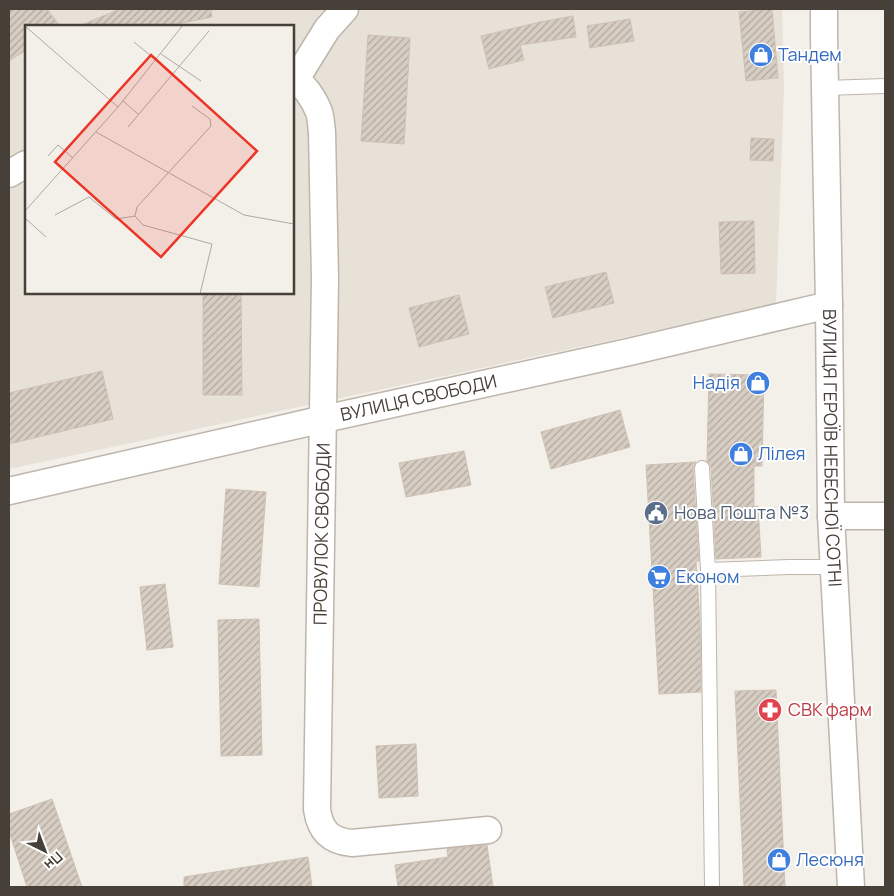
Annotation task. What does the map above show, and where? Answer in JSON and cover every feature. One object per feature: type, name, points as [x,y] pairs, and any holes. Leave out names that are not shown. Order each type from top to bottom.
[{"type":"street","points":[[294,78],[327,29],[345,9]]},
{"type":"street","name":"ВУЛИЦЯ ГЕРОЇВ НЕБЕСНОЇ СОТНІ","points":[[824,9],[830,516],[851,887]]},
{"type":"street","name":"ПРОВУЛОК СВОБОДИ","points":[[294,78],[310,94],[319,113],[322,132],[325,279],[318,820],[324,830],[332,837],[342,842],[352,843],[488,830]]},
{"type":"street","points":[[9,174],[25,165]]},
{"type":"street","name":"ВУЛИЦЯ СВОБОДИ","points":[[9,491],[638,350],[829,305]]},
{"type":"street","points":[[830,516],[885,516]]},
{"type":"lane","points":[[825,88],[885,86]]},
{"type":"lane","points":[[702,468],[708,570],[712,887]]},
{"type":"lane","points":[[708,570],[833,567]]},
{"type":"shaded area","points":[[9,9],[782,9],[784,89],[776,305],[9,469]]},
{"type":"building","points":[[9,9],[47,9],[59,25],[25,25],[25,51],[9,61]]},
{"type":"building","points":[[120,9],[211,9],[212,17],[173,25],[81,25]]},
{"type":"building","points":[[772,9],[778,78],[746,81],[739,12]]},
{"type":"building","points":[[573,16],[576,37],[520,45],[524,60],[489,69],[481,36]]},
{"type":"building","points":[[630,19],[634,41],[590,48],[587,26]]},
{"type":"building","points":[[368,35],[410,38],[404,144],[361,141]]},
{"type":"building","points":[[751,138],[774,139],[773,161],[750,160]]},
{"type":"building","points":[[754,221],[755,273],[721,274],[719,222]]},
{"type":"building","points":[[606,272],[614,303],[553,318],[545,287]]},
{"type":"building","points":[[203,294],[241,294],[242,395],[203,395]]},
{"type":"building","points":[[459,295],[469,334],[419,347],[409,308]]},
{"type":"building","points":[[102,371],[113,419],[9,444],[9,393]]},
{"type":"building","points":[[709,374],[764,375],[762,466],[754,466],[754,507],[758,506],[761,557],[716,559],[711,467],[707,461]]},
{"type":"building","points":[[620,410],[630,447],[551,469],[541,432]]},
{"type":"building","points":[[464,451],[471,485],[406,497],[399,463]]},
{"type":"building","points":[[696,462],[693,469],[699,561],[696,561],[700,621],[701,692],[659,694],[646,465]]},
{"type":"building","points":[[226,489],[266,492],[259,587],[219,584]]},
{"type":"building","points":[[165,584],[173,647],[147,650],[140,587]]},
{"type":"building","points":[[259,619],[262,755],[221,756],[218,620]]},
{"type":"building","points":[[776,690],[785,887],[744,887],[735,691]]},
{"type":"building","points":[[416,744],[418,796],[379,798],[376,746]]},
{"type":"building","points":[[52,799],[82,887],[27,887],[9,831],[9,814]]},
{"type":"building","points":[[487,845],[493,887],[398,887],[395,865],[448,857],[447,849]]},
{"type":"building","points":[[308,857],[312,887],[184,887],[184,877]]},
{"type":"place","name":"Тандем","points":[[761,55]]},
{"type":"place","name":"Надія","points":[[758,383]]},
{"type":"place","name":"Лілея","points":[[741,454]]},
{"type":"place","name":"Нова Пошта №3","points":[[656,513]]},
{"type":"place","name":"Економ","points":[[659,577]]},
{"type":"place","name":"СВК фарм","points":[[770,710]]},
{"type":"place","name":"Лесюня","points":[[779,860]]}]
